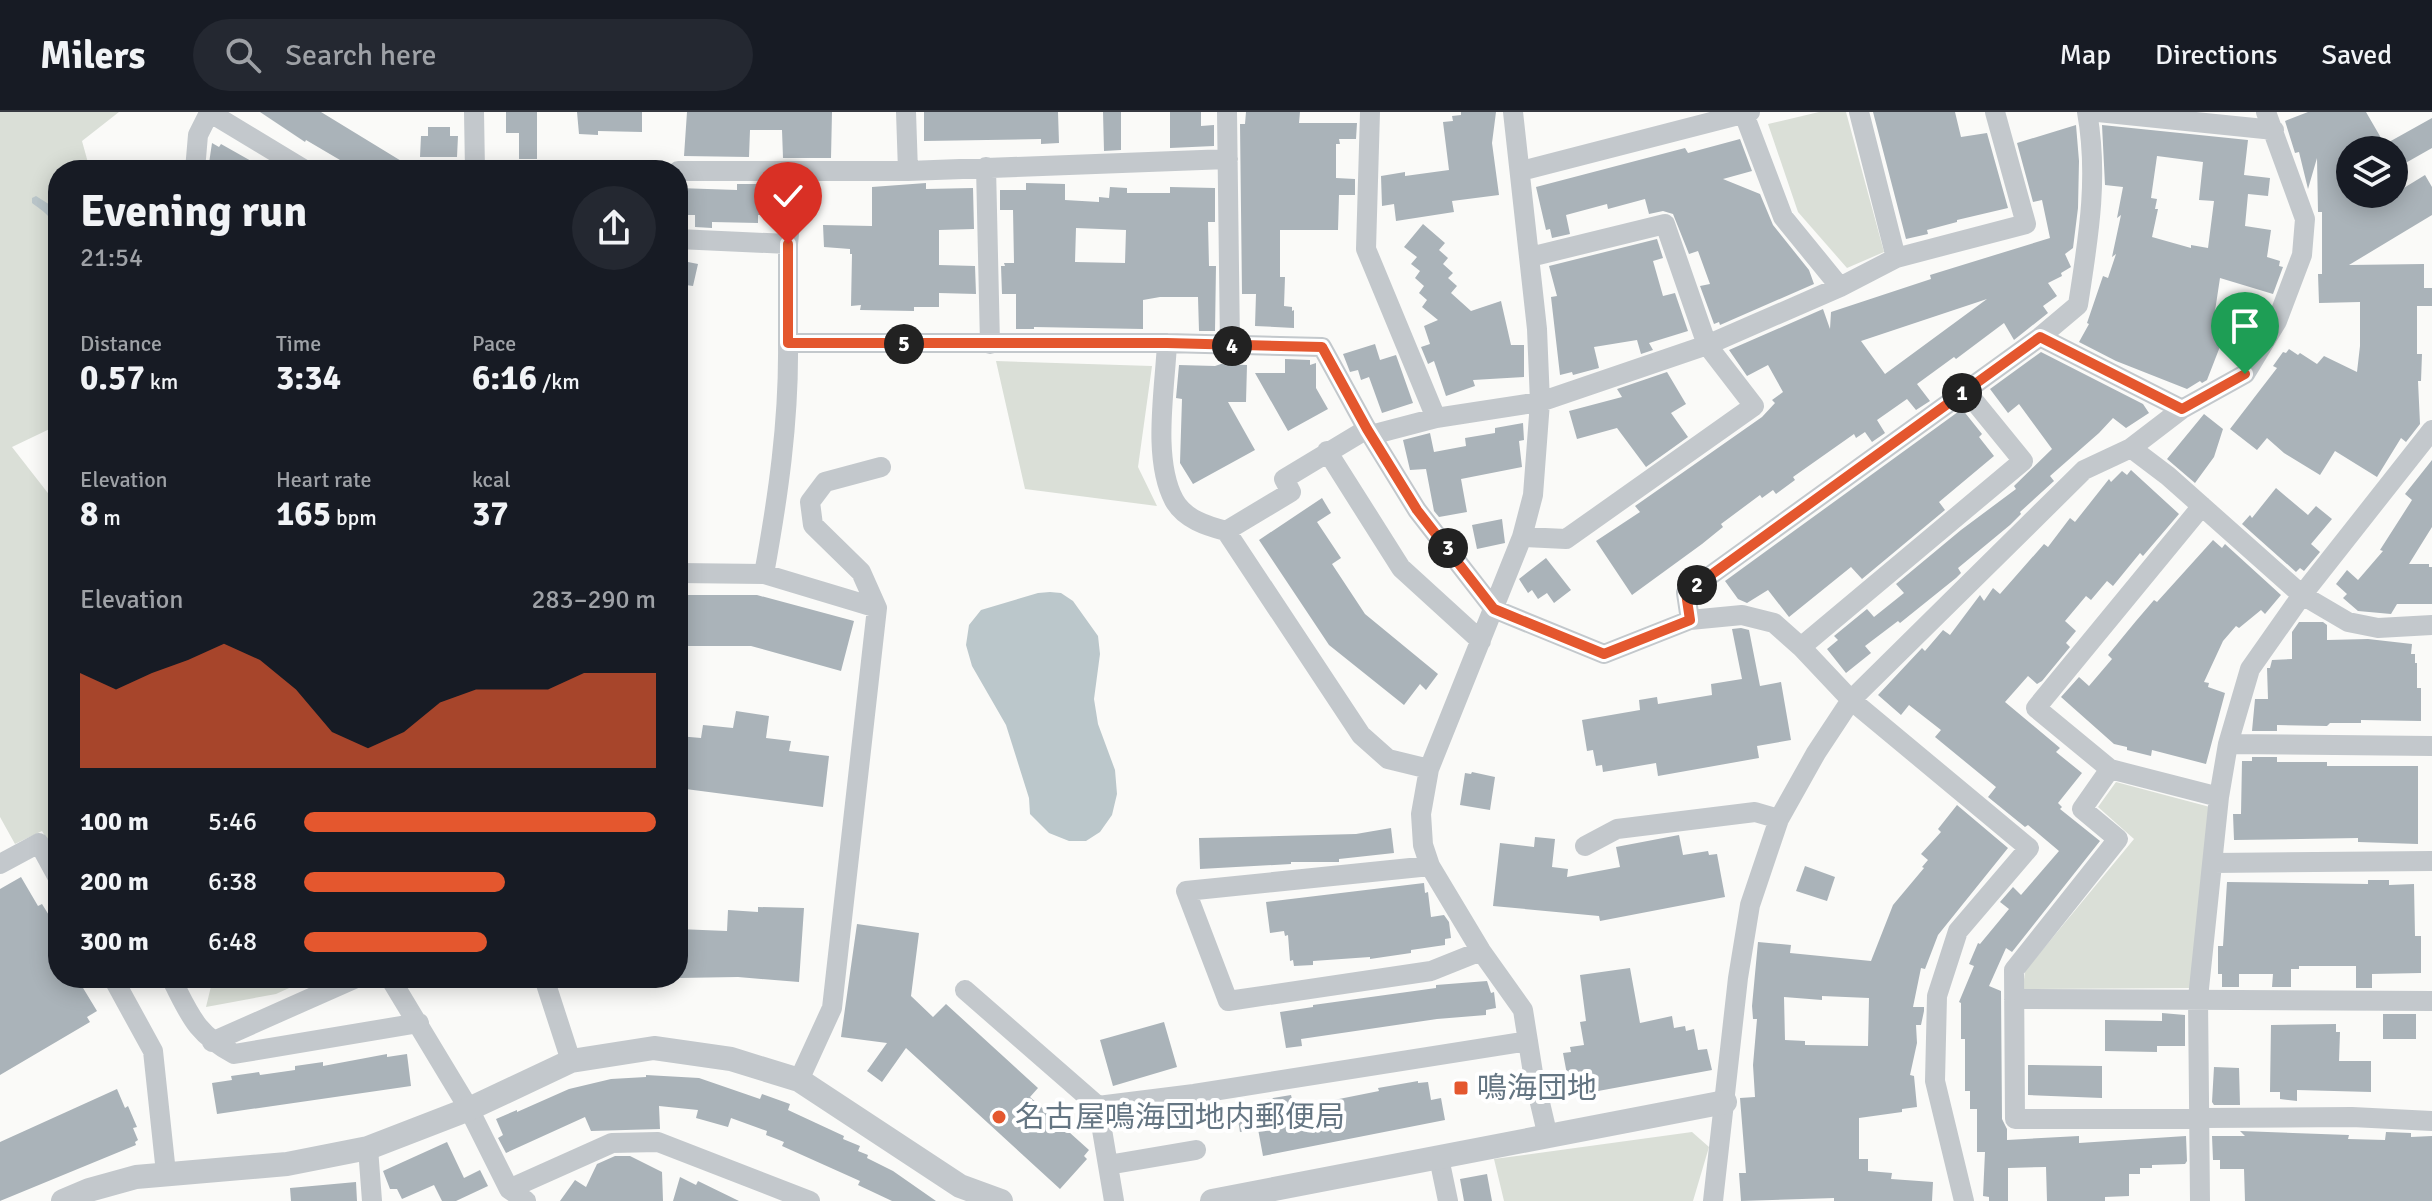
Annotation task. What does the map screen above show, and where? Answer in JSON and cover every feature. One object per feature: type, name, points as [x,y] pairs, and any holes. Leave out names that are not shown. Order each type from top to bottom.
[{"type":"street","points":[[196,160],[198,135],[209,112],[288,160]]},
{"type":"street","points":[[474,112],[475,160]]},
{"type":"street","points":[[906,112],[908,171]]},
{"type":"street","points":[[1227,112],[1230,346]]},
{"type":"street","points":[[1370,112],[1366,249],[1436,418]]},
{"type":"street","points":[[1513,112],[1537,329],[1540,402],[1533,495],[1522,537],[1429,769],[1421,814],[1423,845],[1430,866],[1481,951],[1523,1010],[1548,1137]]},
{"type":"street","points":[[1859,112],[1896,258]]},
{"type":"street","points":[[1226,531],[1291,492],[1284,479],[1327,451],[1369,432],[1540,402],[1707,345],[1840,287],[1896,258],[2026,224],[1995,112]]},
{"type":"street","points":[[1690,620],[1686,593],[2040,337],[2078,305],[2092,216],[2093,147],[2087,112]]},
{"type":"street","points":[[1713,1201],[1738,978],[1750,905],[1779,819],[1816,753],[1851,700],[2084,470],[2131,448],[2182,409],[2245,374],[2277,321],[2302,255],[2305,219],[2270,121],[2098,112]]},
{"type":"street","points":[[1521,171],[1747,113],[1783,217],[1840,287]]},
{"type":"street","points":[[688,171],[908,171],[1228,159]]},
{"type":"street","points":[[986,167],[990,344]]},
{"type":"street","points":[[764,574],[780,488],[789,390],[788,244],[795,171]]},
{"type":"street","points":[[1522,537],[1566,539],[1754,406],[1707,345],[1665,224],[1530,257]]},
{"type":"street","points":[[688,239],[788,244]]},
{"type":"street","points":[[2040,337],[2182,409]]},
{"type":"street","points":[[788,343],[1167,343],[1322,347],[1417,510],[1494,609],[1604,654],[1690,620],[1742,615],[1774,623],[1851,700],[2029,848],[1958,931],[1937,996],[1935,1081],[1964,1201]]},
{"type":"street","points":[[1167,343],[1162,461],[1175,502],[1199,523],[1226,531],[1361,735],[1388,759],[1429,769]]},
{"type":"street","points":[[1801,647],[2023,461],[1966,391]]},
{"type":"street","points":[[2200,1201],[2198,998],[2219,797],[2228,744],[2250,669],[2302,595],[2432,430]]},
{"type":"street","points":[[2131,448],[2302,595],[2348,622],[2378,628],[2432,625]]},
{"type":"street","points":[[1327,451],[1401,568],[1481,641]]},
{"type":"street","points":[[799,1080],[832,1008],[877,608],[861,572],[813,525],[810,502],[825,482],[881,467]]},
{"type":"street","points":[[2202,506],[2036,708],[2110,769],[2219,797]]},
{"type":"street","points":[[688,573],[764,574],[877,608]]},
{"type":"street","points":[[2228,744],[2432,746]]},
{"type":"street","points":[[2110,769],[2082,809],[2118,839],[2014,970],[2015,1119],[2352,1117],[2432,1121]]},
{"type":"street","points":[[1585,846],[1617,829],[1755,812],[1779,819]]},
{"type":"street","points":[[0,864],[39,843],[48,860]]},
{"type":"street","points":[[2213,863],[2432,861]]},
{"type":"street","points":[[1430,866],[1186,891],[1228,1001],[1431,971],[1481,951]]},
{"type":"street","points":[[118,988],[153,1051],[166,1173]]},
{"type":"street","points":[[176,988],[197,1027],[212,1042],[234,1054],[419,1023]]},
{"type":"street","points":[[212,1042],[334,988]]},
{"type":"street","points":[[396,988],[517,1195],[612,1143],[658,1142],[810,1201]]},
{"type":"street","points":[[547,988],[571,1061]]},
{"type":"street","points":[[965,990],[1098,1106],[1114,1201]]},
{"type":"street","points":[[2014,999],[2432,1001]]},
{"type":"street","points":[[1098,1106],[1194,1094],[1528,1041]]},
{"type":"street","points":[[63,1201],[136,1177],[287,1164],[368,1148],[469,1109],[571,1061],[654,1048],[731,1059],[799,1080],[958,1193],[1001,1201]]},
{"type":"street","points":[[1212,1201],[1725,1102]]},
{"type":"street","points":[[368,1148],[372,1201]]},
{"type":"street","points":[[1108,1165],[1196,1150]]},
{"type":"street","points":[[1439,1158],[1448,1201]]},
{"type":"shaded area","points":[[0,112],[119,112],[82,141],[87,160],[48,160],[48,430],[12,447],[48,493],[48,842],[42,831],[15,844],[0,817]]},
{"type":"shaded area","points":[[1819,112],[1846,112],[1884,252],[1847,268],[1798,212],[1768,124]]},
{"type":"shaded area","points":[[36,196],[48,204],[48,217],[32,203],[32,198]]},
{"type":"shaded area","points":[[996,361],[1152,366],[1138,467],[1157,506],[1025,489]]},
{"type":"shaded area","points":[[1050,592],[1061,593],[1073,601],[1098,636],[1100,654],[1094,699],[1098,724],[1115,770],[1117,794],[1112,815],[1100,832],[1086,841],[1069,841],[1049,833],[1030,814],[1029,798],[1006,725],[972,666],[966,645],[969,625],[981,610]]},
{"type":"shaded area","points":[[2116,782],[2210,807],[2194,988],[2023,989],[2025,971],[2134,839],[2098,807]]},
{"type":"shaded area","points":[[211,988],[289,988],[276,994],[206,1007]]},
{"type":"shaded area","points":[[1692,1132],[1709,1147],[1693,1201],[1504,1201],[1494,1159]]},
{"type":"building","points":[[260,112],[321,112],[400,160],[340,160],[305,142]]},
{"type":"building","points":[[506,112],[537,112],[537,159],[519,159],[519,133],[506,133]]},
{"type":"building","points":[[577,112],[642,112],[642,132],[579,134]]},
{"type":"building","points":[[687,112],[832,112],[831,158],[783,158],[782,130],[750,130],[749,157],[684,156]]},
{"type":"building","points":[[924,112],[1058,112],[1059,143],[1041,144],[1041,139],[924,141]]},
{"type":"building","points":[[1103,112],[1121,112],[1121,150],[1104,151]]},
{"type":"building","points":[[1170,112],[1201,112],[1201,126],[1214,125],[1214,146],[1170,148]]},
{"type":"building","points":[[1246,112],[1300,112],[1299,123],[1357,123],[1356,139],[1339,139],[1340,144],[1336,144],[1336,178],[1355,179],[1355,195],[1339,195],[1338,230],[1280,230],[1280,277],[1285,277],[1284,306],[1294,310],[1294,328],[1255,326],[1256,294],[1242,294],[1240,124],[1245,124]]},
{"type":"building","points":[[1461,112],[1496,112],[1492,143],[1499,195],[1452,201],[1454,212],[1396,221],[1394,204],[1382,206],[1381,176],[1449,170],[1443,122],[1453,121],[1452,116],[1461,115]]},
{"type":"building","points":[[1873,112],[1955,112],[1961,137],[1987,133],[2008,208],[1957,220],[1927,230],[1928,234],[1906,239]]},
{"type":"building","points":[[2308,112],[2366,112],[2380,136],[2336,136],[2336,208],[2408,208],[2408,185],[2425,175],[2432,187],[2432,215],[2349,265],[2424,264],[2424,288],[2432,288],[2432,306],[2417,306],[2417,354],[2422,354],[2421,381],[2418,381],[2420,424],[2406,442],[2401,438],[2377,477],[2335,451],[2320,475],[2284,453],[2267,438],[2257,450],[2230,429],[2277,368],[2273,366],[2283,352],[2289,349],[2317,364],[2324,356],[2357,372],[2360,302],[2319,303],[2322,212],[2318,212],[2317,158],[2308,189],[2299,152],[2295,153],[2285,121]]},
{"type":"building","points":[[2432,118],[2432,148],[2408,162],[2408,136],[2400,136]]},
{"type":"building","points":[[2076,125],[2078,208],[2073,248],[2065,254],[2071,267],[2048,283],[2057,296],[2043,306],[2048,313],[2014,340],[2004,323],[1917,384],[1930,401],[1916,410],[1907,399],[1877,420],[1885,433],[1872,442],[1865,432],[1856,438],[1854,434],[1793,477],[1795,480],[1776,494],[1773,490],[1762,498],[1760,495],[1721,524],[1723,527],[1702,544],[1632,595],[1596,541],[1640,512],[1635,506],[1762,417],[1775,403],[1772,400],[1783,392],[1768,365],[1747,376],[1729,350],[1823,309],[1830,329],[1831,312],[1931,279],[1930,275],[2050,238],[2042,200],[2033,202],[2017,143]],"holes":[[[1987,299],[1885,374],[1861,341]]]},
{"type":"building","points":[[2102,125],[2248,140],[2244,175],[2270,178],[2268,196],[2248,194],[2245,226],[2271,230],[2267,257],[2280,261],[2279,266],[2283,267],[2273,294],[2220,278],[2215,311],[2255,323],[2250,341],[2241,339],[2238,349],[2221,344],[2207,380],[2202,383],[2200,381],[2187,389],[2116,361],[2079,342],[2089,324],[2103,276],[2108,278],[2116,254],[2112,257],[2123,187],[2105,185]],"holes":[[[2157,156],[2203,162],[2199,200],[2214,201],[2208,248],[2191,245],[2191,248],[2152,237],[2158,209],[2155,209],[2157,199],[2151,198]]]},
{"type":"building","points":[[428,127],[450,127],[450,136],[458,136],[457,157],[420,157],[421,136],[428,136]]},
{"type":"building","points":[[1740,139],[1752,171],[1723,179],[1760,194],[1773,225],[1809,270],[1814,284],[1720,325],[1719,322],[1714,324],[1700,286],[1710,284],[1698,251],[1689,254],[1673,214],[1663,211],[1649,214],[1645,199],[1608,209],[1607,204],[1566,215],[1570,234],[1552,238],[1550,229],[1546,230],[1536,187],[1685,148],[1688,153]]},
{"type":"building","points":[[212,143],[219,147],[221,144],[249,160],[209,160]]},
{"type":"building","points":[[926,183],[926,189],[973,188],[974,229],[939,230],[939,265],[975,266],[976,294],[939,293],[939,307],[914,307],[914,311],[860,310],[861,305],[851,306],[852,254],[850,249],[824,247],[823,225],[872,226],[872,187]]},
{"type":"building","points":[[1026,183],[1065,184],[1065,200],[1099,202],[1099,197],[1109,198],[1110,187],[1127,188],[1127,193],[1170,193],[1170,187],[1215,188],[1215,222],[1208,222],[1209,266],[1216,266],[1215,331],[1199,331],[1198,297],[1143,300],[1143,329],[1016,329],[1016,294],[1002,294],[1001,266],[1014,263],[1013,210],[1000,210],[1000,190],[1026,190]],"holes":[[[1076,228],[1126,230],[1125,263],[1075,262]]]},
{"type":"building","points":[[737,184],[781,184],[778,215],[758,215],[758,223],[712,222],[712,228],[695,227],[695,215],[688,215],[688,188],[737,190]]},
{"type":"building","points":[[1423,224],[1445,243],[1439,250],[1448,258],[1443,264],[1453,273],[1448,278],[1457,286],[1451,293],[1471,311],[1501,301],[1511,345],[1524,345],[1524,377],[1473,380],[1475,386],[1446,396],[1434,361],[1428,364],[1421,347],[1430,344],[1424,326],[1438,320],[1422,307],[1427,300],[1419,293],[1424,286],[1415,278],[1420,271],[1411,264],[1417,257],[1404,247]]},
{"type":"building","points":[[1657,239],[1663,258],[1653,261],[1663,296],[1675,293],[1688,331],[1649,343],[1653,350],[1641,354],[1637,340],[1594,347],[1599,368],[1560,375],[1551,297],[1557,296],[1549,266]]},
{"type":"building","points":[[688,262],[698,264],[693,286],[688,285]]},
{"type":"building","points":[[1375,344],[1380,360],[1396,355],[1413,403],[1382,413],[1369,377],[1361,380],[1358,370],[1350,372],[1343,354]]},
{"type":"building","points":[[2041,352],[2143,404],[2149,413],[2126,428],[2113,418],[2050,476],[2054,481],[2010,525],[1958,568],[1961,573],[1956,578],[1900,623],[1898,621],[1865,646],[1871,653],[1846,673],[1827,649],[1838,640],[1834,636],[1867,609],[1874,617],[1904,593],[1896,584],[2016,489],[2014,486],[2052,449],[2019,404],[2008,413],[1990,389]]},
{"type":"building","points":[[1285,359],[1310,360],[1310,365],[1316,363],[1316,388],[1328,409],[1288,431],[1255,373],[1285,373]]},
{"type":"building","points":[[1179,365],[1247,365],[1246,402],[1228,402],[1255,450],[1193,484],[1180,463],[1182,399],[1176,398]]},
{"type":"building","points":[[1667,372],[1686,404],[1671,413],[1688,437],[1646,467],[1617,428],[1577,439],[1569,411],[1622,397],[1617,389]]},
{"type":"building","points":[[1962,409],[1982,434],[1979,437],[1994,456],[1939,502],[1945,510],[1862,579],[1851,567],[1789,617],[1768,590],[1747,603],[1738,599],[1725,581]]},
{"type":"building","points":[[2204,414],[2223,429],[2214,457],[2195,483],[2167,459]]},
{"type":"building","points":[[1523,423],[1524,440],[1519,441],[1522,467],[1461,479],[1467,512],[1439,517],[1434,511],[1426,469],[1410,470],[1403,440],[1430,433],[1434,452],[1466,446],[1465,438],[1495,433],[1495,428]]},
{"type":"building","points":[[2432,460],[2432,527],[2409,564],[2429,564],[2432,567],[2432,604],[2397,604],[2391,614],[2358,611],[2343,598],[2347,594],[2336,584],[2347,570],[2358,580],[2383,551],[2380,550],[2412,500],[2405,494]]},
{"type":"building","points":[[2131,470],[2179,514],[2113,586],[2107,581],[2091,600],[2086,596],[2065,621],[2076,631],[2066,643],[2070,647],[2042,681],[2037,684],[2028,676],[2005,702],[2060,748],[2056,752],[2082,773],[2058,803],[2062,807],[2060,809],[2100,841],[2012,952],[2006,948],[1989,986],[2001,991],[2002,1119],[2007,1129],[2007,1140],[2079,1136],[2079,1143],[2186,1136],[2187,1161],[2185,1164],[2140,1168],[2140,1174],[2129,1174],[2129,1196],[2105,1197],[2105,1201],[2047,1201],[2046,1167],[2008,1168],[2008,1201],[1989,1201],[1989,1197],[1983,1196],[1985,1152],[1977,1152],[1977,1109],[1970,1109],[1970,1091],[1965,1091],[1965,1039],[1961,1039],[1959,1002],[1974,966],[1969,964],[1978,943],[2009,909],[2000,902],[2013,887],[2021,895],[2059,851],[1988,797],[1996,787],[1935,737],[1941,730],[1909,705],[1901,715],[1878,695],[1943,630],[1950,635],[1980,595],[1984,601],[1993,588],[2000,594],[2044,544],[2048,547],[2070,518],[2075,522],[2109,479],[2111,482],[2122,471],[2127,475]]},
{"type":"building","points":[[2276,488],[2308,515],[2316,506],[2332,519],[2311,544],[2320,552],[2304,571],[2300,568],[2296,572],[2242,524],[2250,515],[2252,518]]},
{"type":"building","points":[[1322,498],[1331,513],[1317,522],[1341,558],[1332,564],[1365,614],[1438,674],[1426,690],[1420,684],[1404,705],[1329,645],[1259,540]]},
{"type":"building","points":[[1502,519],[1505,543],[1477,549],[1472,525]]},
{"type":"building","points":[[2213,540],[2222,548],[2225,544],[2281,595],[2265,614],[2261,610],[2239,628],[2236,626],[2223,641],[2204,682],[2209,683],[2208,687],[2225,693],[2206,764],[2152,750],[2151,756],[2127,750],[2127,747],[2114,744],[2061,697],[2079,677],[2089,686],[2112,659],[2108,655],[2136,621]]},
{"type":"building","points":[[1546,558],[1571,590],[1554,603],[1547,593],[1538,599],[1532,590],[1528,593],[1519,579]]},
{"type":"building","points":[[688,595],[757,595],[854,621],[841,671],[751,646],[688,646]]},
{"type":"building","points":[[2299,622],[2323,622],[2327,625],[2327,640],[2368,639],[2412,644],[2411,654],[2415,654],[2417,663],[2417,688],[2421,688],[2421,721],[2361,720],[2361,723],[2330,723],[2327,726],[2277,725],[2277,731],[2252,731],[2255,699],[2268,699],[2267,668],[2270,668],[2272,660],[2292,659],[2292,632]]},
{"type":"building","points":[[1732,629],[1749,630],[1760,686],[1781,682],[1791,740],[1757,746],[1759,758],[1658,776],[1656,763],[1603,772],[1602,765],[1596,766],[1593,750],[1587,751],[1582,720],[1640,710],[1639,700],[1657,697],[1658,704],[1712,695],[1711,684],[1742,679]]},
{"type":"building","points":[[736,711],[769,716],[766,738],[791,741],[789,751],[829,756],[823,807],[688,789],[688,737],[701,738],[703,725],[733,728]]},
{"type":"building","points":[[2252,757],[2277,757],[2277,762],[2327,762],[2327,766],[2418,766],[2418,844],[2358,842],[2358,838],[2234,840],[2233,814],[2241,814],[2242,761],[2252,761]]},
{"type":"building","points":[[1465,773],[1495,777],[1490,810],[1460,805]]},
{"type":"building","points":[[1957,805],[2008,848],[1938,935],[1925,969],[1921,968],[1913,1007],[1924,1007],[1924,1011],[1921,1025],[1916,1025],[1917,1043],[1910,1075],[1914,1076],[1917,1107],[1859,1118],[1859,1159],[1868,1159],[1868,1171],[1892,1173],[1891,1179],[1933,1182],[1932,1201],[1834,1201],[1834,1198],[1741,1201],[1739,1173],[1746,1173],[1740,1098],[1755,1097],[1753,1065],[1757,1019],[1753,1019],[1752,1006],[1758,942],[1791,945],[1790,953],[1871,961],[1893,905],[1924,868],[1928,860],[1921,854],[1941,832],[1938,829]],"holes":[[[1822,996],[1869,998],[1868,1046],[1805,1045],[1805,1041],[1785,1040],[1784,997],[1822,1000]]]},
{"type":"building","points":[[1391,828],[1394,853],[1339,859],[1339,862],[1291,862],[1200,869],[1199,838],[1356,834]]},
{"type":"building","points":[[1679,835],[1683,855],[1708,851],[1709,855],[1717,854],[1725,897],[1600,921],[1599,916],[1493,906],[1500,843],[1534,847],[1535,837],[1555,839],[1552,867],[1568,869],[1567,877],[1620,867],[1616,847]]},
{"type":"building","points":[[1805,866],[1835,877],[1827,901],[1796,891]]},
{"type":"building","points":[[21,877],[38,906],[42,904],[48,914],[48,988],[83,988],[97,1011],[87,1017],[90,1022],[0,1075],[0,889]]},
{"type":"building","points":[[2368,880],[2389,880],[2389,885],[2414,884],[2415,936],[2421,936],[2421,973],[2372,974],[2372,988],[2356,988],[2356,966],[2299,966],[2299,969],[2291,969],[2291,987],[2272,987],[2273,974],[2239,974],[2239,987],[2222,987],[2222,974],[2218,974],[2218,946],[2223,946],[2227,882],[2368,884]]},
{"type":"building","points":[[1424,883],[1431,917],[1444,915],[1449,922],[1451,938],[1445,939],[1445,945],[1370,959],[1313,961],[1313,965],[1294,966],[1293,960],[1290,961],[1288,935],[1285,936],[1284,931],[1270,933],[1266,902]]},
{"type":"building","points":[[758,907],[804,908],[799,982],[738,977],[688,978],[688,929],[727,931],[728,910],[758,912]]},
{"type":"building","points":[[857,924],[919,933],[911,996],[933,1017],[946,1004],[1038,1088],[1030,1097],[1089,1150],[1084,1156],[1087,1159],[1060,1189],[906,1048],[882,1082],[867,1071],[887,1043],[841,1037]]},
{"type":"building","points":[[1630,968],[1640,1023],[1672,1016],[1674,1028],[1685,1026],[1686,1031],[1694,1029],[1698,1050],[1707,1049],[1712,1070],[1571,1096],[1563,1053],[1571,1052],[1570,1047],[1584,1045],[1580,1022],[1586,1021],[1580,975]]},
{"type":"building","points":[[1487,981],[1491,993],[1494,992],[1496,1008],[1486,1010],[1486,1015],[1301,1039],[1302,1046],[1286,1048],[1280,1012],[1436,988],[1436,985]]},
{"type":"building","points":[[2162,1013],[2185,1015],[2185,1046],[2157,1046],[2157,1052],[2105,1051],[2105,1020],[2162,1021]]},
{"type":"building","points":[[2383,1014],[2416,1014],[2416,1039],[2383,1039]]},
{"type":"building","points":[[1164,1022],[1177,1067],[1113,1086],[1100,1040]]},
{"type":"building","points":[[2336,1024],[2336,1032],[2340,1032],[2339,1061],[2371,1061],[2371,1092],[2297,1090],[2297,1101],[2280,1099],[2280,1092],[2270,1092],[2271,1025]]},
{"type":"building","points":[[387,1054],[387,1057],[407,1054],[411,1086],[217,1114],[212,1083],[232,1080],[231,1076],[259,1072],[260,1075],[295,1070],[295,1066],[323,1062],[323,1066]]},
{"type":"building","points":[[2028,1065],[2102,1066],[2102,1098],[2028,1095]]},
{"type":"building","points":[[2214,1067],[2239,1068],[2240,1105],[2214,1105]]},
{"type":"building","points":[[646,1075],[699,1078],[760,1099],[762,1094],[790,1104],[788,1110],[844,1136],[843,1139],[860,1146],[858,1151],[868,1155],[867,1158],[893,1171],[936,1201],[892,1201],[858,1185],[860,1181],[782,1146],[784,1142],[766,1135],[767,1131],[731,1118],[728,1127],[696,1118],[698,1110],[659,1106],[660,1129],[591,1131],[585,1117],[506,1153],[498,1138],[503,1135],[496,1119],[517,1110],[569,1089]]},
{"type":"building","points":[[1418,1081],[1428,1082],[1431,1100],[1441,1098],[1445,1120],[1263,1156],[1258,1129],[1240,1132],[1237,1113],[1268,1107],[1267,1099],[1291,1095],[1294,1108]]},
{"type":"building","points":[[117,1089],[137,1127],[133,1128],[138,1140],[136,1145],[0,1201],[0,1142]]},
{"type":"building","points":[[2240,1131],[2349,1135],[2348,1139],[2385,1140],[2386,1132],[2411,1133],[2411,1137],[2432,1136],[2432,1201],[2245,1201],[2244,1169],[2220,1169],[2220,1160],[2213,1160],[2212,1136],[2245,1136]]},
{"type":"building","points":[[447,1142],[464,1178],[480,1170],[488,1186],[456,1201],[442,1201],[434,1185],[402,1199],[397,1189],[390,1189],[383,1171]]},
{"type":"building","points":[[615,1156],[630,1156],[662,1172],[663,1201],[560,1201],[575,1180],[586,1187],[597,1164]]},
{"type":"building","points":[[1487,1174],[1492,1201],[1464,1201],[1460,1179]]},
{"type":"building","points":[[680,1177],[696,1185],[698,1181],[739,1201],[673,1201]]},
{"type":"building","points":[[356,1182],[357,1201],[291,1201],[290,1188]]},
{"type":"place","name":"鳴海団地","points":[[1461,1088]]},
{"type":"place","name":"名古屋鳴海団地内郵便局","points":[[999,1117]]},
{"type":"route","points":[[788,244],[788,343],[1167,343],[1322,347],[1367,429],[1417,510],[1494,609],[1604,654],[1690,620],[1686,593],[2040,337],[2182,409],[2245,374]]}]
